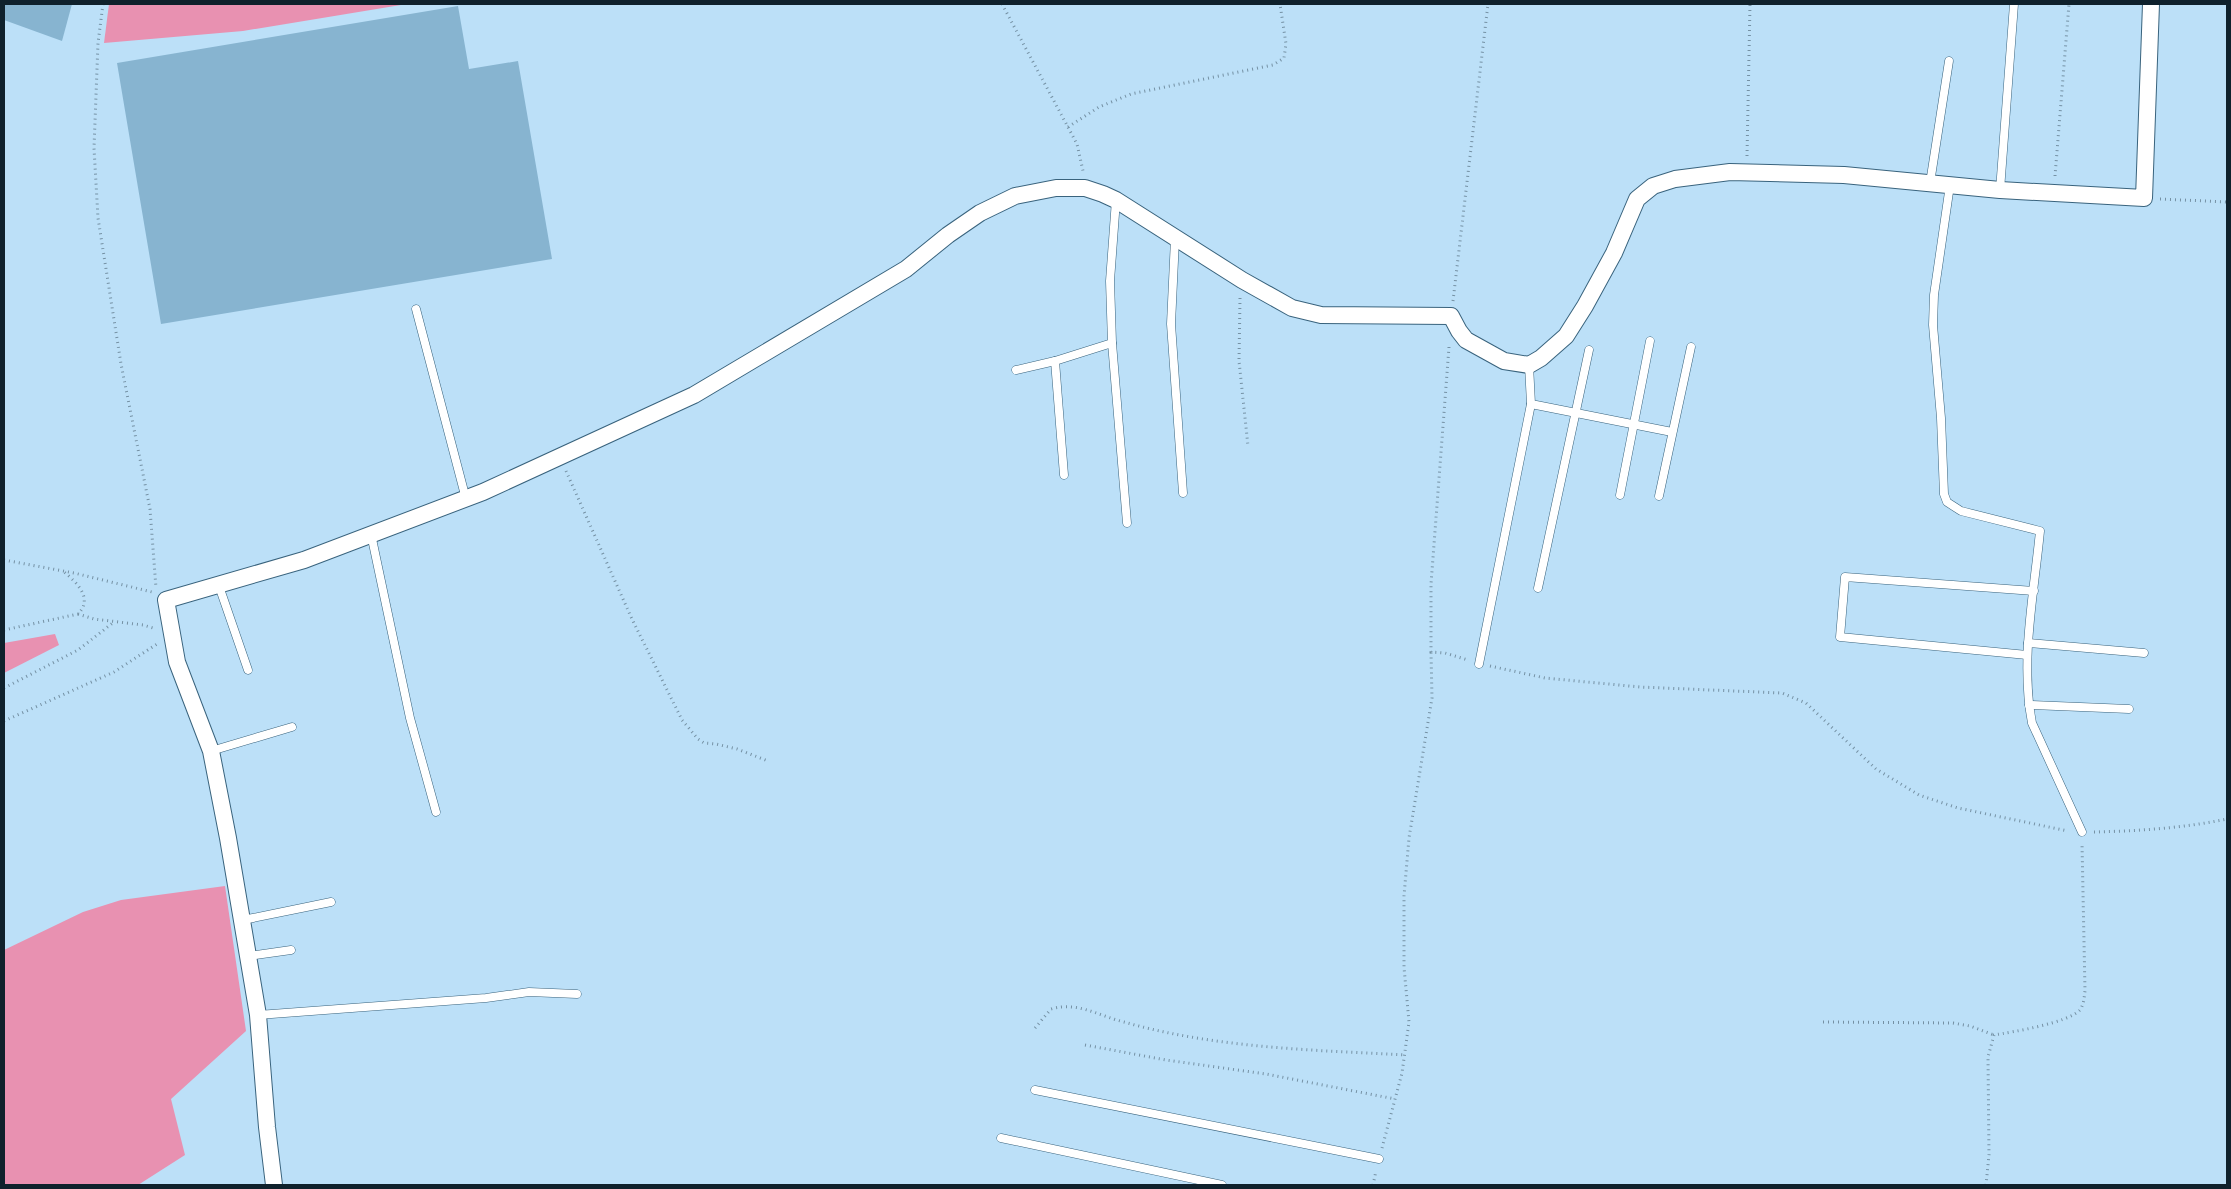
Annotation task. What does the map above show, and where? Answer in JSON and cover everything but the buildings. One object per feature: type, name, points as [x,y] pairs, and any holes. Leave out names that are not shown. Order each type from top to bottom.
[{"type":"street","points":[[274,1185],[267,1127],[258,1015],[243,920],[211,751],[167,637],[166,600],[304,560],[466,499],[694,395],[906,269],[948,235],[980,213],[1015,196],[1056,188],[1085,188],[1116,200],[1175,239],[1292,308],[1321,315],[1451,316],[1466,340],[1504,361],[1529,365],[1541,358],[1566,336],[1614,253],[1636,200],[1653,186],[1675,179],[1747,172],[1844,175],[2000,190],[2144,198],[2152,4]]},
{"type":"lane","points":[[2000,190],[2014,4]]},
{"type":"lane","points":[[1930,183],[1948,62]]},
{"type":"lane","points":[[1950,185],[1934,295],[1932,325],[1941,418],[1944,494],[1947,502],[1961,511],[2040,530],[2026,655],[2029,705],[2032,723],[2082,832]]},
{"type":"lane","points":[[1116,200],[1110,281],[1112,343],[1127,523]]},
{"type":"lane","points":[[1175,239],[1171,324],[1183,493]]},
{"type":"lane","points":[[416,309],[466,499]]},
{"type":"lane","points":[[1620,495],[1650,341]]},
{"type":"lane","points":[[1016,370],[1055,361],[1112,343]]},
{"type":"lane","points":[[1659,496],[1691,347]]},
{"type":"lane","points":[[1538,588],[1589,350]]},
{"type":"lane","points":[[1055,361],[1064,475]]},
{"type":"lane","points":[[1479,664],[1531,404],[1529,365]]},
{"type":"lane","points":[[1531,404],[1672,432]]},
{"type":"lane","points":[[371,534],[410,718],[436,812]]},
{"type":"lane","points":[[2026,655],[1840,637],[1845,577],[2034,591]]},
{"type":"lane","points":[[219,586],[248,670]]},
{"type":"lane","points":[[2028,643],[2144,653]]},
{"type":"lane","points":[[2029,705],[2129,709]]},
{"type":"lane","points":[[211,751],[292,727]]},
{"type":"lane","points":[[243,920],[331,902]]},
{"type":"lane","points":[[249,956],[291,950]]},
{"type":"lane","points":[[258,1015],[486,998],[530,992],[577,994]]},
{"type":"lane","points":[[1035,1090],[1379,1159]]},
{"type":"lane","points":[[1001,1138],[1222,1185]]},
{"type":"path","points":[[4,560],[157,593],[150,509],[121,364],[98,218],[94,148],[98,43],[103,4]]},
{"type":"path","points":[[1002,4],[1077,144],[1085,188]]},
{"type":"path","points":[[1068,127],[1099,106],[1131,94],[1273,65],[1284,58],[1286,44],[1280,4]]},
{"type":"path","points":[[1379,1159],[1405,1055],[1409,1022],[1404,967],[1404,896],[1409,838],[1432,698],[1431,584],[1451,316],[1488,4]]},
{"type":"path","points":[[1747,172],[1750,4]]},
{"type":"path","points":[[2054,194],[2069,4]]},
{"type":"path","points":[[2144,198],[2227,202]]},
{"type":"path","points":[[1242,280],[1239,306],[1239,361],[1248,446]]},
{"type":"path","points":[[559,457],[631,617],[682,720],[698,740],[704,743],[738,749],[768,761]]},
{"type":"path","points":[[62,571],[76,582],[82,591],[85,601],[83,609],[78,614]]},
{"type":"path","points":[[4,630],[78,614],[153,628],[167,637],[114,672],[4,721]]},
{"type":"path","points":[[4,688],[78,650],[114,622]]},
{"type":"path","points":[[1431,652],[1445,653],[1479,664],[1544,678],[1640,687],[1782,693],[1806,703],[1876,769],[1919,795],[1958,808],[2056,830],[2082,832],[2144,830],[2202,824],[2227,819]]},
{"type":"path","points":[[1823,1022],[1953,1023],[1970,1026],[1994,1035],[2025,1030],[2063,1019],[2078,1012],[2083,1005],[2085,991],[2082,832]]},
{"type":"path","points":[[1035,1028],[1051,1009],[1073,1006],[1125,1023],[1199,1038],[1405,1055]]},
{"type":"path","points":[[1986,1185],[1988,1155],[1988,1057],[1994,1035]]},
{"type":"path","points":[[1085,1045],[1166,1060],[1266,1074],[1395,1099]]},
{"type":"shaded area","points":[[109,4],[407,4],[243,31],[104,43]]},
{"type":"shaded area","points":[[55,634],[59,645],[4,673],[4,643]]},
{"type":"shaded area","points":[[225,886],[246,1031],[171,1099],[185,1155],[138,1185],[4,1185],[4,950],[83,912],[121,900]]}]
